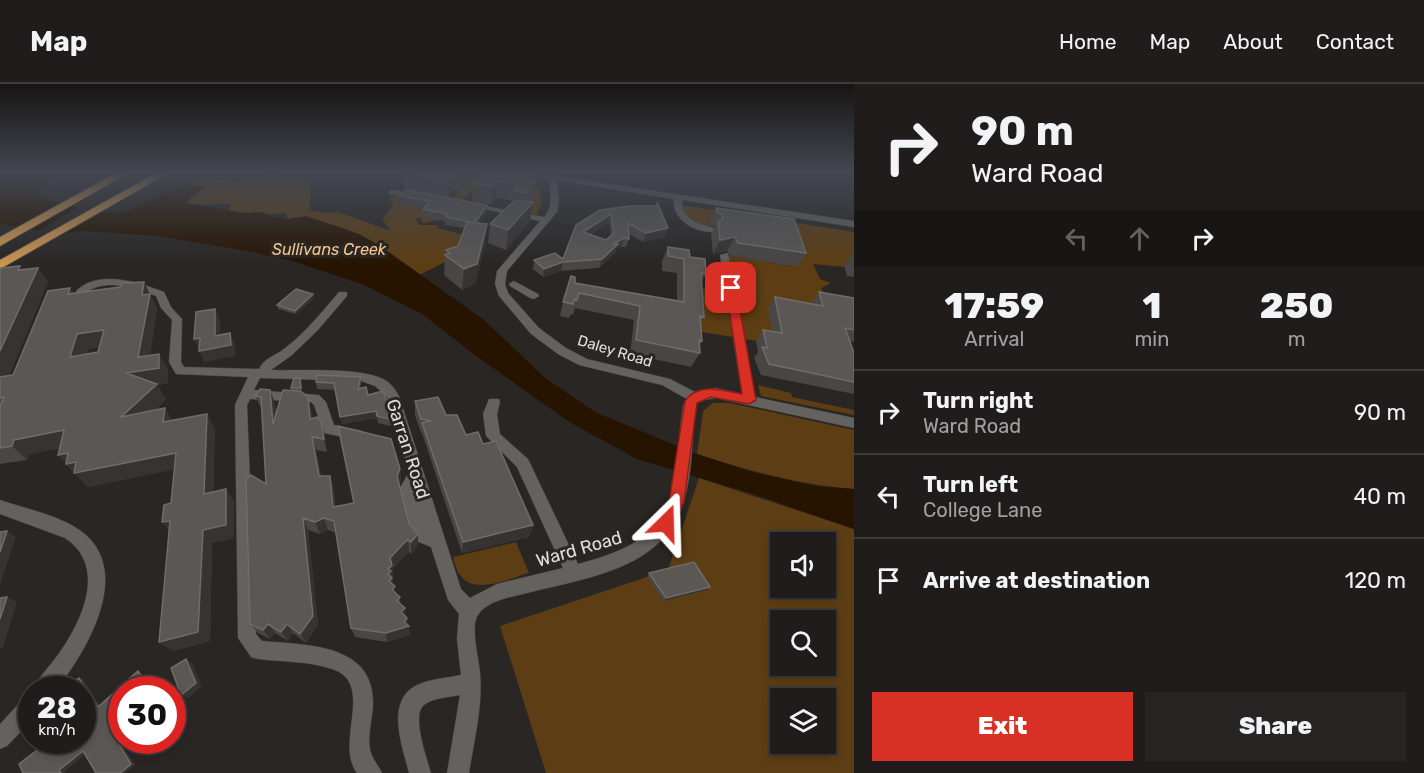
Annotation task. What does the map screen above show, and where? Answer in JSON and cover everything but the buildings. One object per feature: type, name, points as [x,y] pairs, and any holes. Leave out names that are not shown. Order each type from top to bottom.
[{"type":"highway","points":[[0,242],[68,203]]},
{"type":"highway","points":[[0,258],[103,203]]},
{"type":"highway","points":[[0,265],[39,239]]},
{"type":"street","points":[[464,203],[547,220]]},
{"type":"street","points":[[518,283],[500,284],[502,271],[547,220],[553,212],[555,203]]},
{"type":"street","points":[[678,203],[682,216],[692,224],[711,230]]},
{"type":"street","points":[[718,203],[854,224]]},
{"type":"street","points":[[725,255],[749,400]]},
{"type":"street","name":"Garran Road","points":[[84,295],[81,291],[86,287],[101,282],[153,291],[163,298],[166,308],[177,319],[175,362],[180,371],[361,376],[378,381],[387,387],[393,396],[403,446],[416,473],[407,488],[420,534],[438,542],[454,594],[469,611]]},
{"type":"street","name":"Daley Road","points":[[500,284],[503,294],[535,331],[562,351],[583,362],[666,382],[694,397]]},
{"type":"street","points":[[343,294],[314,328],[288,352],[267,365],[246,395],[242,405],[248,638],[258,650],[335,660],[352,670],[363,691],[364,707],[359,756],[362,766],[371,773]]},
{"type":"street","points":[[694,397],[711,393],[854,423]]},
{"type":"street","points":[[246,395],[314,398],[320,402],[329,429],[374,439]]},
{"type":"street","name":"Ward Road","points":[[469,611],[489,595],[618,560],[644,548],[661,530],[677,502],[689,406],[694,397]]},
{"type":"street","points":[[494,402],[490,414],[493,436],[523,463],[573,572]]},
{"type":"street","points":[[0,507],[62,529],[77,537],[90,551],[94,561],[97,589],[81,639],[53,676]]},
{"type":"street","points":[[458,773],[471,683],[465,632],[469,611]]},
{"type":"street","points":[[420,773],[408,722],[412,702],[421,694],[471,683]]},
{"type":"street","points":[[0,739],[18,719]]},
{"type":"shaded area","points":[[187,203],[217,203],[198,205]]},
{"type":"shaded area","points":[[221,203],[310,203],[309,210],[326,213],[338,212],[391,231],[382,219],[393,206],[392,203],[412,203],[440,220],[423,223],[420,218],[416,218],[419,225],[438,225],[437,228],[464,235],[454,264],[447,261],[419,275],[373,243],[342,228],[308,220],[288,219],[285,212],[272,214],[229,211],[231,204]]},
{"type":"shaded area","points":[[530,203],[542,203],[536,215],[529,214],[532,209]]},
{"type":"shaded area","points":[[675,204],[854,232],[854,268],[813,264],[820,279],[831,283],[821,288],[824,293],[815,316],[775,344],[696,331],[694,287],[706,289],[706,283],[731,288],[725,255],[796,267],[710,221],[711,230],[692,224]]},
{"type":"shaded area","points":[[758,385],[791,393],[792,397],[854,410],[854,415],[761,396]]},
{"type":"shaded area","points":[[713,403],[730,403],[854,430],[854,489],[774,476],[697,454],[703,411]]},
{"type":"shaded area","points":[[699,478],[854,529],[854,773],[546,773],[500,626],[668,570]]},
{"type":"shaded area","points":[[516,542],[529,573],[483,585],[466,581],[460,575],[453,557]]},
{"type":"water","name":"Sullivans Creek","points":[[0,203],[61,203],[98,211],[120,212],[145,203],[188,203],[244,213],[263,212],[272,217],[288,219],[306,216],[359,234],[379,245],[484,320],[545,378],[597,413],[697,454],[749,471],[815,486],[854,489],[854,529],[753,494],[637,459],[571,423],[422,314],[362,284],[292,261],[157,236],[84,231],[56,234],[0,224]]},
{"type":"pier","points":[[85,204],[107,208],[59,237],[34,233]]},
{"type":"route","points":[[666,523],[677,502],[691,401],[700,394],[711,393],[749,400],[731,288]]}]
